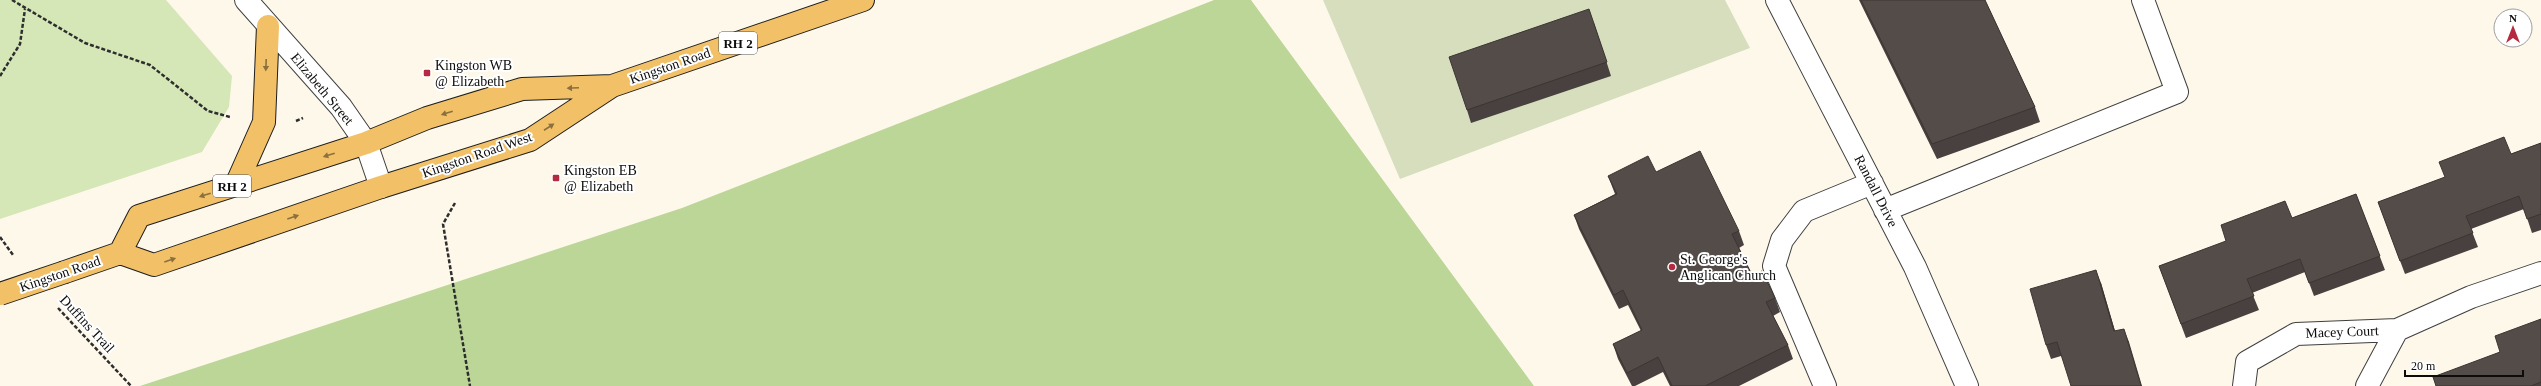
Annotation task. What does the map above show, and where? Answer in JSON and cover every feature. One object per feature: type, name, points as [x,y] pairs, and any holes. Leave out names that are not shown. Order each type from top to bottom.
[{"type":"main road","name":"Kingston Road","points":[[612,86],[863,0]]},
{"type":"main road","points":[[236,185],[264,122],[268,26]]},
{"type":"main road","name":"RH 2","points":[[120,253],[139,216],[366,143],[427,118],[522,90],[612,86]]},
{"type":"main road","name":"Kingston Road West","points":[[120,253],[154,265],[381,187],[530,140],[612,86]]},
{"type":"main road","name":"Kingston Road","points":[[0,294],[120,253]]},
{"type":"street","name":"Elizabeth Street","points":[[246,0],[341,107],[366,143],[381,187]]},
{"type":"street","name":"Randall Drive","points":[[1777,0],[1915,266],[1967,386]]},
{"type":"street","points":[[1885,210],[2177,92],[2143,0]]},
{"type":"street","points":[[1825,386],[1774,266],[1782,240],[1804,211],[1872,183]]},
{"type":"street","name":"Macey Court","points":[[2244,386],[2247,362],[2296,334],[2396,330],[2471,297],[2541,273]]},
{"type":"street","name":"Macey Court","points":[[2367,386],[2396,330]]},
{"type":"path","points":[[12,0],[85,43],[150,65],[208,111],[234,118]]},
{"type":"path","points":[[0,76],[20,44],[25,9]]},
{"type":"path","points":[[455,203],[443,224],[470,386]]},
{"type":"path","points":[[0,237],[17,260]]},
{"type":"path","name":"Duffins Trail","points":[[57,307],[131,386]]},
{"type":"green space","points":[[0,0],[166,0],[232,76],[229,107],[202,152],[0,219]]},
{"type":"green space","points":[[1214,0],[1251,0],[1534,386],[140,386],[682,208]]},
{"type":"green space","points":[[1323,0],[1725,0],[1750,48],[1400,179]]},
{"type":"building","points":[[1861,0],[1985,0],[2035,107],[1932,144]]},
{"type":"building","points":[[1589,9],[1607,62],[1467,110],[1449,57]]},
{"type":"building","points":[[2504,137],[2511,154],[2541,143],[2541,214],[2527,219],[2519,196],[2466,216],[2473,233],[2400,261],[2378,202],[2445,177],[2439,162]]},
{"type":"building","name":"St. George's Anglican Church","points":[[1700,151],[1739,231],[1732,234],[1752,275],[1762,271],[1775,298],[1766,302],[1788,345],[1705,386],[1672,386],[1658,357],[1627,373],[1613,344],[1642,330],[1623,290],[1614,295],[1574,215],[1617,194],[1608,176],[1648,156],[1656,172]]},
{"type":"building","points":[[2356,194],[2380,256],[2309,283],[2300,259],[2247,279],[2254,296],[2181,324],[2159,266],[2226,241],[2221,225],[2285,201],[2292,218]]},
{"type":"building","points":[[2096,270],[2114,331],[2124,329],[2141,386],[2071,386],[2057,342],[2046,345],[2030,289]]},
{"type":"building","points":[[2541,319],[2541,382],[2531,386],[2436,386],[2433,377],[2500,352],[2495,336]]},
{"type":"place","name":"Kingston WB @ Elizabeth","points":[[427,73]]},
{"type":"place","name":"Kingston EB @ Elizabeth","points":[[556,178]]},
{"type":"place","name":"St. George's Anglican Church","points":[[1672,267]]}]
